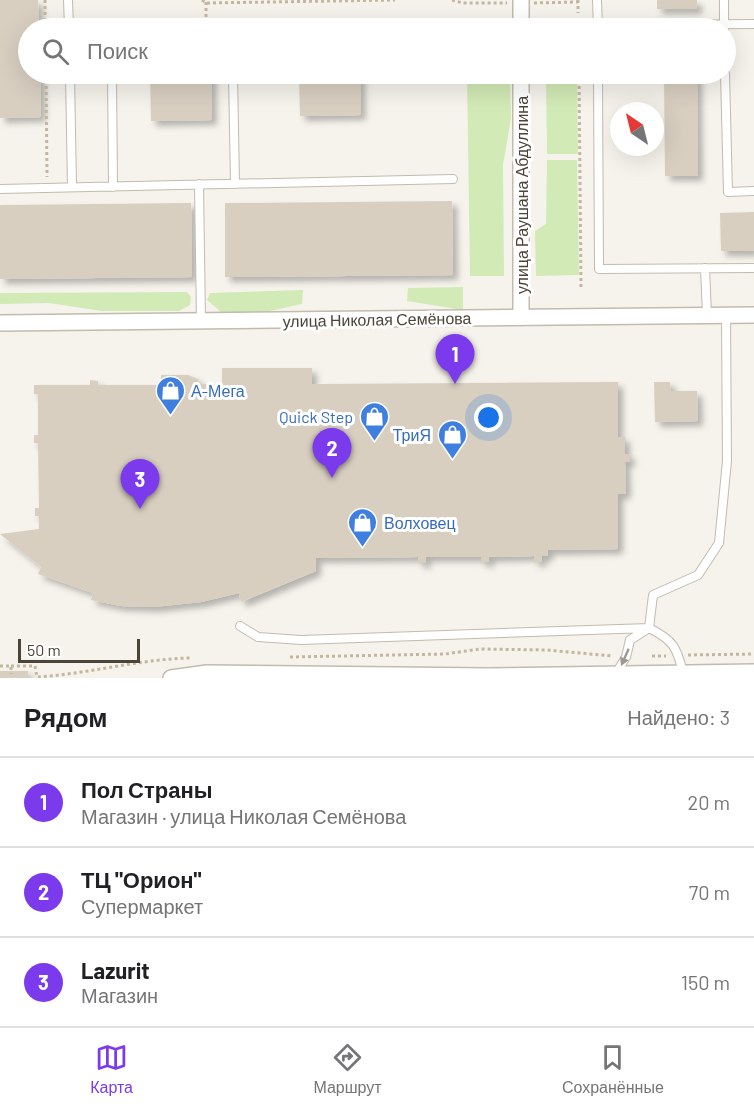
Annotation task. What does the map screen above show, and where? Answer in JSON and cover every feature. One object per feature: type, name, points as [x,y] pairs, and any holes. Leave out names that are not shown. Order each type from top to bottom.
[{"type":"street","points":[[521,0],[521,18]]},
{"type":"street","name":"улица Раушана Абдуллина","points":[[521,84],[521,317]]},
{"type":"street","name":"улица Николая Семёнова","points":[[0,323],[754,315]]},
{"type":"street","points":[[171,678],[207,674],[615,675],[754,672]]},
{"type":"lane","points":[[68,0],[69,18]]},
{"type":"lane","points":[[597,0],[598,18]]},
{"type":"lane","points":[[724,0],[724,18]]},
{"type":"lane","points":[[736,26],[754,24]]},
{"type":"lane","points":[[70,84],[72,187]]},
{"type":"lane","points":[[112,84],[113,187]]},
{"type":"lane","points":[[233,84],[235,184]]},
{"type":"lane","points":[[598,84],[599,269],[754,268]]},
{"type":"lane","points":[[725,84],[728,192],[754,191]]},
{"type":"lane","points":[[0,189],[453,179]]},
{"type":"lane","points":[[199,184],[201,321]]},
{"type":"lane","points":[[705,268],[707,315]]},
{"type":"lane","points":[[649,628],[653,595],[698,575],[718,543],[727,461],[726,315]]},
{"type":"lane","points":[[240,626],[258,637],[301,640],[649,628],[669,638],[679,656],[683,673]]},
{"type":"lane","points":[[615,675],[626,657],[630,640],[649,628]]},
{"type":"path","points":[[45,0],[45,18]]},
{"type":"path","points":[[205,18],[204,1],[395,0]]},
{"type":"path","points":[[46,84],[47,188]]},
{"type":"path","points":[[579,84],[581,289]]},
{"type":"path","points":[[0,666],[11,666],[11,674]]},
{"type":"green space","points":[[467,84],[510,84],[511,118],[503,165],[504,276],[470,276]]},
{"type":"green space","points":[[546,84],[577,84],[578,154],[547,154]]},
{"type":"green space","points":[[547,160],[577,160],[579,275],[536,276],[535,231],[546,224]]},
{"type":"green space","points":[[463,287],[463,310],[407,301],[408,288]]},
{"type":"green space","points":[[303,290],[302,304],[256,314],[221,312],[207,300],[210,293]]},
{"type":"green space","points":[[187,292],[191,297],[190,305],[179,311],[102,311],[49,303],[0,304],[0,293]]},
{"type":"building","points":[[0,0],[38,0],[39,18],[18,18],[18,84],[40,84],[41,117],[0,118]]},
{"type":"building","points":[[657,0],[697,0],[697,9],[657,9]]},
{"type":"building","points":[[150,84],[211,84],[212,120],[151,121]]},
{"type":"building","points":[[299,84],[360,84],[361,115],[300,116]]},
{"type":"building","points":[[664,84],[697,84],[698,176],[665,176]]},
{"type":"building","points":[[452,201],[453,275],[225,277],[225,203]]},
{"type":"building","points":[[191,203],[192,277],[0,279],[0,205]]},
{"type":"building","points":[[754,212],[754,251],[721,251],[720,213]]},
{"type":"building","points":[[222,368],[312,368],[312,384],[618,382],[618,437],[625,437],[625,454],[630,454],[630,462],[625,462],[626,494],[618,494],[618,549],[548,550],[548,556],[542,556],[541,562],[534,562],[534,556],[489,557],[489,562],[481,562],[481,557],[426,557],[426,563],[418,563],[418,557],[316,558],[316,571],[241,602],[239,593],[201,602],[154,607],[121,606],[91,600],[93,593],[38,574],[41,567],[0,534],[39,529],[39,516],[35,516],[35,508],[39,508],[38,443],[34,443],[34,435],[38,435],[38,394],[34,394],[34,385],[90,385],[90,380],[98,381],[98,385],[161,385],[161,375],[188,375],[198,379],[198,384],[222,384]]},
{"type":"building","points":[[654,382],[670,382],[671,391],[697,391],[698,421],[655,422]]},
{"type":"building","points":[[0,671],[28,671],[28,678],[0,678]]},
{"type":"place","name":"Пол Страны","points":[[455,384]]},
{"type":"place","name":"А-Мега","points":[[170,416]]},
{"type":"place","name":"Quick Step","points":[[374,442]]},
{"type":"place","name":"ТриЯ","points":[[452,460]]},
{"type":"place","name":"ТЦ \"Орион\"","points":[[332,478]]},
{"type":"place","name":"Lazurit","points":[[140,509]]},
{"type":"place","name":"Волховец","points":[[363,548]]}]
